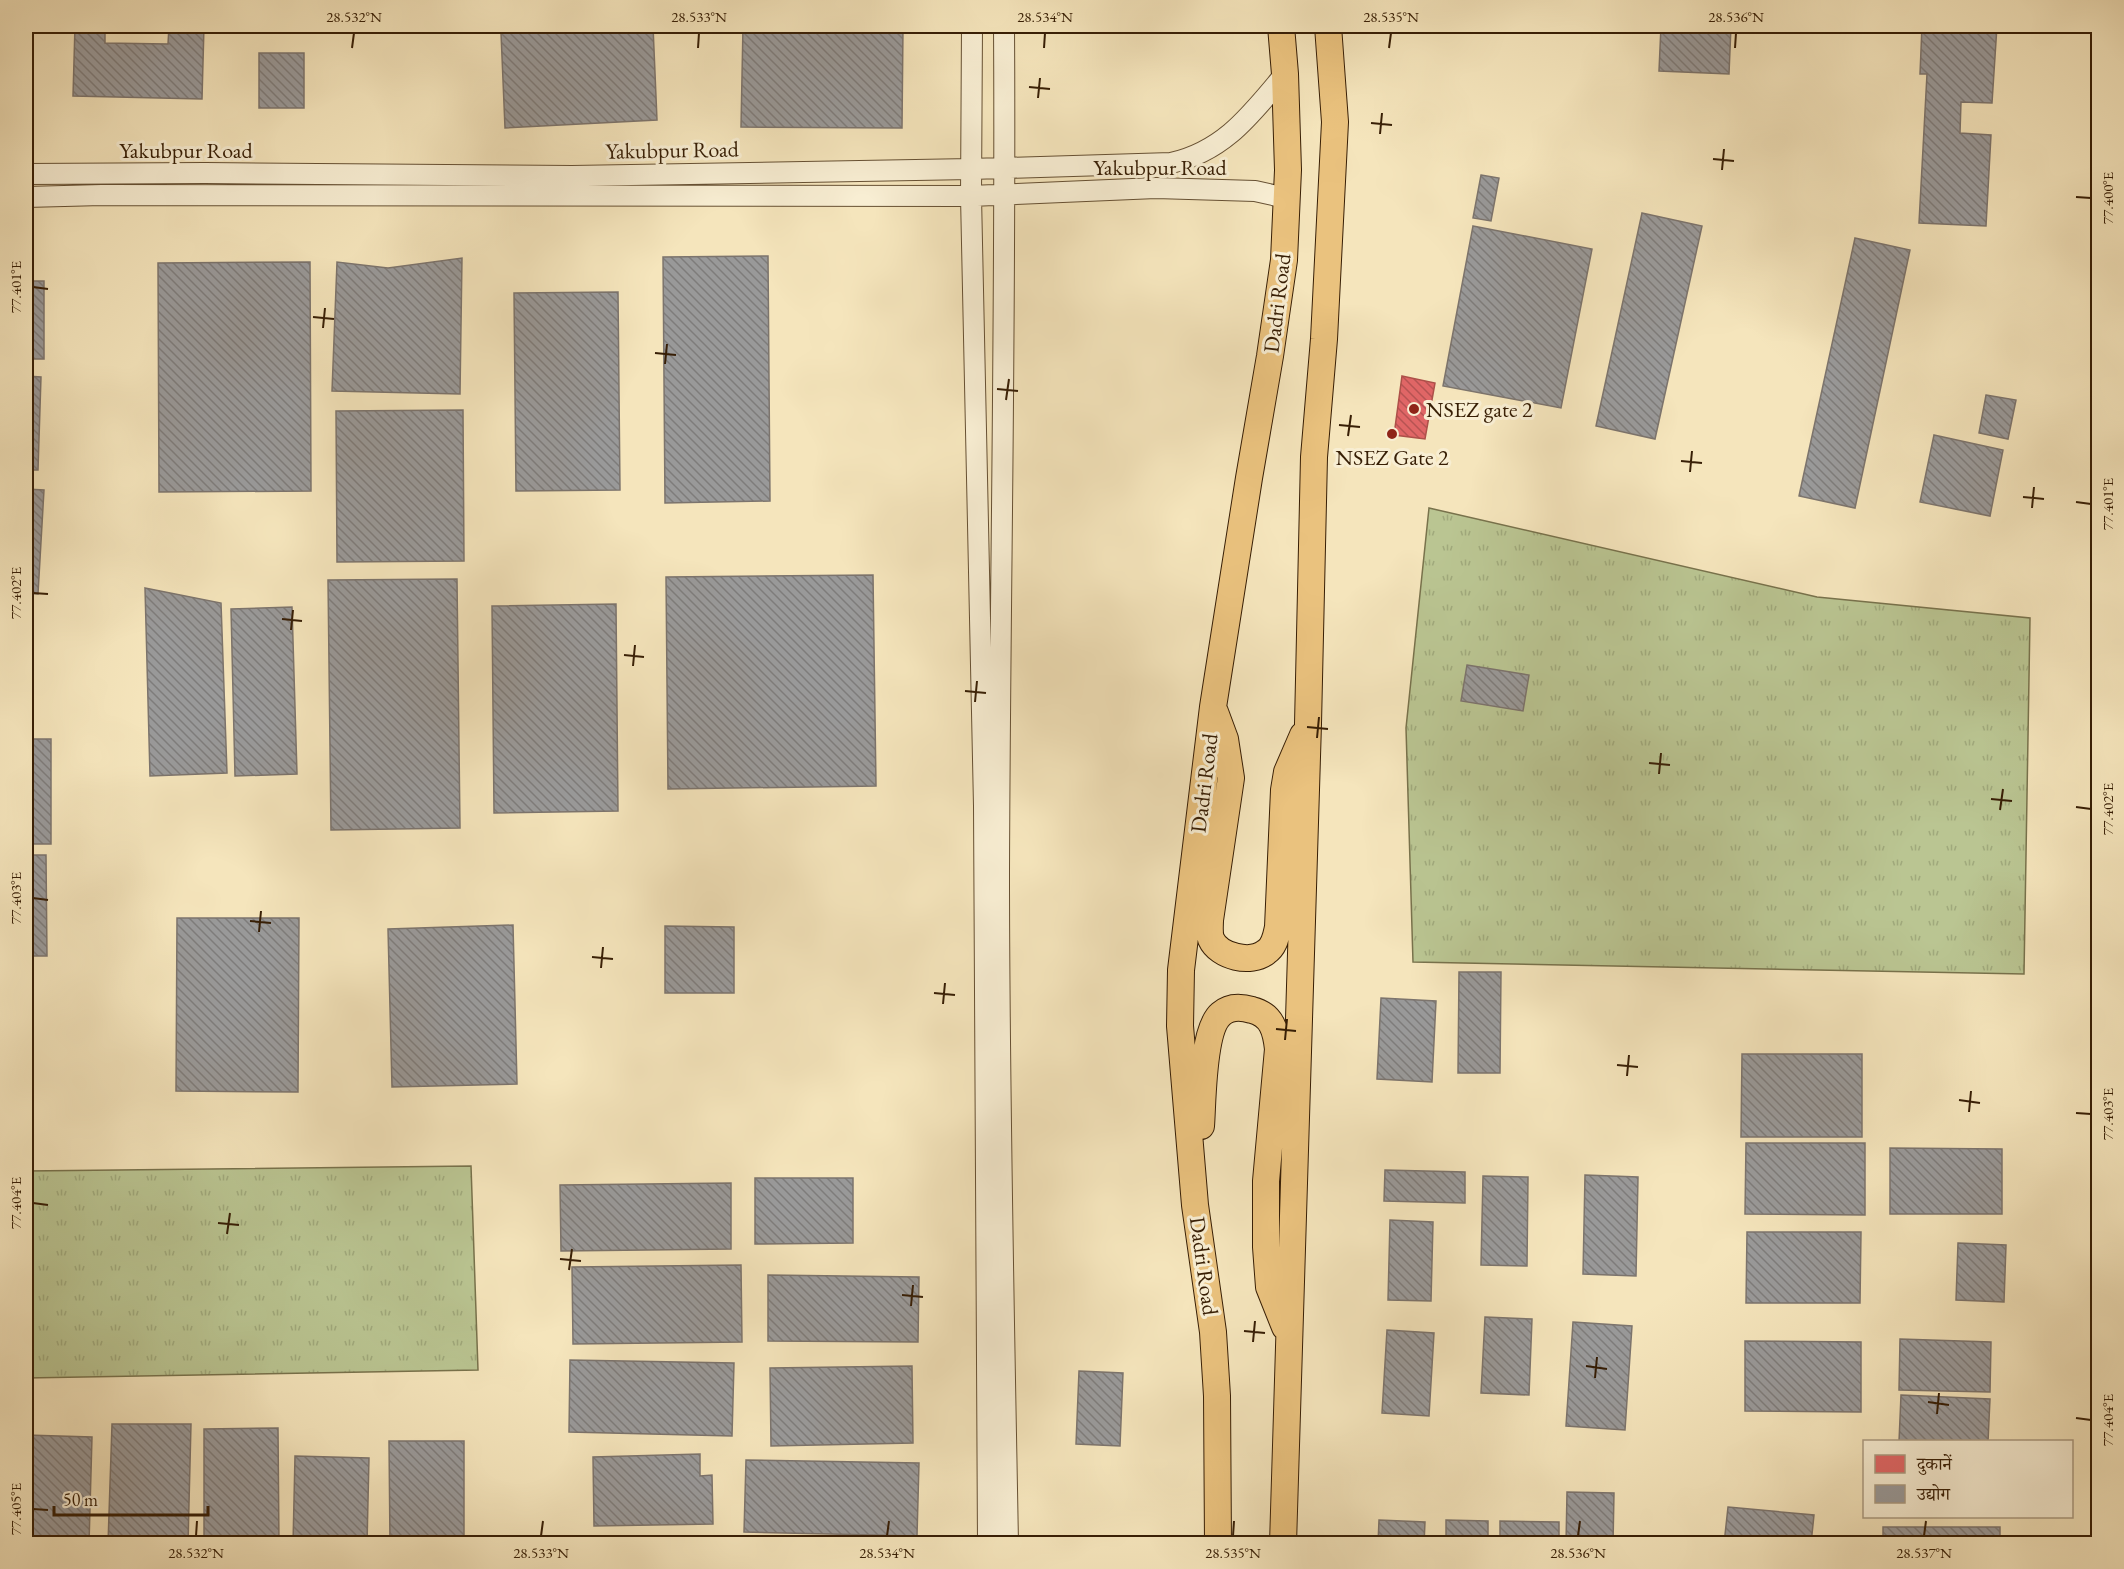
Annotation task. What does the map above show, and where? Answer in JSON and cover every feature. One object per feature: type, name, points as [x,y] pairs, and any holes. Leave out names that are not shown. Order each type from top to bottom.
[{"type":"main road","name":"Dadri Road","points":[[1218,1544],[1218,1396],[1213,1332],[1195,1204],[1180,1026],[1181,970],[1213,707],[1284,260],[1288,170],[1286,74],[1281,26]]},
{"type":"main road","name":"Dadri Road","points":[[1283,1544],[1314,457],[1324,339],[1335,122],[1328,26]]},
{"type":"main road","points":[[1213,707],[1225,738],[1231,778],[1210,920],[1210,937],[1216,946],[1235,956],[1252,959],[1266,953],[1274,943],[1278,927],[1284,790],[1287,772],[1308,724]]},
{"type":"main road","points":[[1195,1204],[1208,1042],[1220,1014],[1241,1007],[1256,1011],[1268,1018],[1276,1030],[1278,1049],[1266,1181],[1266,1247],[1269,1287],[1288,1336]]},
{"type":"street","points":[[972,26],[971,196],[984,817],[988,1544]]},
{"type":"street","points":[[1004,26],[1005,195],[999,886],[1008,1544]]},
{"type":"street","name":"Yakubpur Road","points":[[26,174],[572,176],[1172,163],[1192,158],[1220,144],[1245,121],[1286,74]]},
{"type":"street","name":"Yakubpur Road","points":[[26,197],[102,195],[971,196],[1156,188],[1255,191],[1286,198]]},
{"type":"green space","points":[[1429,508],[1817,597],[2030,618],[2024,974],[1413,962],[1406,728]]},
{"type":"green space","points":[[471,1166],[478,1370],[26,1378],[26,1171]]},
{"type":"building: दुकानें","name":"NSEZ gate 2","points":[[1402,376],[1435,383],[1425,439],[1394,435]]},
{"type":"building: उद्योग","points":[[75,26],[105,26],[105,43],[168,44],[169,26],[204,26],[202,99],[73,96]]},
{"type":"building: उद्योग","points":[[653,26],[657,120],[505,128],[501,33]]},
{"type":"building: उद्योग","points":[[743,26],[903,28],[902,128],[741,127]]},
{"type":"building: उद्योग","points":[[1661,26],[1731,26],[1729,74],[1659,71]]},
{"type":"building: उद्योग","points":[[1922,26],[1997,26],[1992,103],[1961,102],[1960,133],[1991,135],[1986,226],[1919,223],[1927,74],[1920,74]]},
{"type":"building: उद्योग","points":[[259,53],[304,53],[304,108],[259,108]]},
{"type":"building: उद्योग","points":[[1481,175],[1499,178],[1491,221],[1473,218]]},
{"type":"building: उद्योग","points":[[1642,213],[1702,226],[1655,439],[1596,426]]},
{"type":"building: उद्योग","points":[[1473,226],[1592,249],[1561,408],[1443,386]]},
{"type":"building: उद्योग","points":[[1855,238],[1910,250],[1855,508],[1799,496]]},
{"type":"building: उद्योग","points":[[768,256],[770,501],[665,503],[663,257]]},
{"type":"building: उद्योग","points":[[462,258],[460,394],[332,391],[337,262],[388,268]]},
{"type":"building: उद्योग","points":[[310,262],[311,491],[159,492],[158,263]]},
{"type":"building: उद्योग","points":[[26,281],[44,281],[44,359],[26,359]]},
{"type":"building: उद्योग","points":[[618,292],[620,490],[516,491],[514,293]]},
{"type":"building: उद्योग","points":[[26,376],[41,377],[38,470],[26,470]]},
{"type":"building: उद्योग","points":[[1986,395],[2016,400],[2008,439],[1979,433]]},
{"type":"building: उद्योग","points":[[463,410],[464,561],[337,562],[336,411]]},
{"type":"building: उद्योग","points":[[1934,435],[2003,450],[1990,516],[1920,502]]},
{"type":"building: उद्योग","points":[[26,489],[44,490],[38,594],[26,593]]},
{"type":"building: उद्योग","points":[[873,575],[876,786],[668,789],[666,577]]},
{"type":"building: उद्योग","points":[[457,579],[460,828],[331,830],[328,580]]},
{"type":"building: उद्योग","points":[[145,588],[221,603],[227,773],[150,776]]},
{"type":"building: उद्योग","points":[[616,604],[618,811],[494,813],[492,606]]},
{"type":"building: उद्योग","points":[[292,607],[297,774],[235,776],[231,609]]},
{"type":"building: उद्योग","points":[[1467,665],[1529,675],[1523,711],[1461,701]]},
{"type":"building: उद्योग","points":[[26,723],[30,723],[30,739],[51,739],[51,844],[26,844]]},
{"type":"building: उद्योग","points":[[26,855],[46,855],[47,956],[26,956]]},
{"type":"building: उद्योग","points":[[177,918],[299,918],[298,1092],[176,1091]]},
{"type":"building: उद्योग","points":[[513,925],[517,1084],[392,1087],[388,929]]},
{"type":"building: उद्योग","points":[[665,926],[734,927],[734,993],[665,993]]},
{"type":"building: उद्योग","points":[[1459,972],[1501,972],[1500,1073],[1458,1073]]},
{"type":"building: उद्योग","points":[[1381,998],[1436,1001],[1432,1082],[1377,1079]]},
{"type":"building: उद्योग","points":[[1742,1054],[1862,1054],[1862,1137],[1741,1137]]},
{"type":"building: उद्योग","points":[[1746,1143],[1865,1143],[1865,1215],[1745,1214]]},
{"type":"building: उद्योग","points":[[1890,1148],[2002,1149],[2002,1214],[1890,1214]]},
{"type":"building: उद्योग","points":[[1385,1170],[1465,1172],[1465,1203],[1384,1201]]},
{"type":"building: उद्योग","points":[[1585,1175],[1638,1177],[1636,1276],[1583,1274]]},
{"type":"building: उद्योग","points":[[1483,1176],[1528,1177],[1527,1266],[1481,1265]]},
{"type":"building: उद्योग","points":[[755,1178],[853,1178],[853,1243],[755,1244]]},
{"type":"building: उद्योग","points":[[731,1183],[731,1249],[561,1251],[560,1185]]},
{"type":"building: उद्योग","points":[[1390,1220],[1433,1222],[1431,1301],[1388,1300]]},
{"type":"building: उद्योग","points":[[1747,1232],[1861,1232],[1860,1303],[1746,1303]]},
{"type":"building: उद्योग","points":[[1958,1243],[2006,1245],[2004,1302],[1956,1300]]},
{"type":"building: उद्योग","points":[[741,1265],[742,1342],[573,1344],[572,1267]]},
{"type":"building: उद्योग","points":[[768,1275],[919,1277],[918,1342],[768,1341]]},
{"type":"building: उद्योग","points":[[1485,1317],[1532,1319],[1529,1395],[1481,1393]]},
{"type":"building: उद्योग","points":[[1573,1322],[1632,1326],[1625,1430],[1566,1426]]},
{"type":"building: उद्योग","points":[[1387,1330],[1434,1333],[1429,1416],[1382,1413]]},
{"type":"building: उद्योग","points":[[1900,1339],[1991,1342],[1990,1392],[1899,1390]]},
{"type":"building: उद्योग","points":[[1745,1341],[1861,1342],[1861,1412],[1745,1411]]},
{"type":"building: उद्योग","points":[[570,1360],[734,1363],[732,1436],[569,1432]]},
{"type":"building: उद्योग","points":[[912,1366],[913,1443],[771,1446],[770,1368]]},
{"type":"building: उद्योग","points":[[1079,1371],[1123,1373],[1120,1446],[1076,1444]]},
{"type":"building: उद्योग","points":[[1901,1395],[1990,1399],[1988,1440],[1899,1440]]},
{"type":"building: उद्योग","points":[[112,1424],[191,1424],[188,1544],[108,1544]]},
{"type":"building: उद्योग","points":[[278,1428],[279,1544],[204,1544],[204,1429]]},
{"type":"building: उद्योग","points":[[26,1435],[92,1437],[89,1544],[26,1544]]},
{"type":"building: उद्योग","points":[[389,1441],[464,1441],[464,1544],[390,1544]]},
{"type":"building: उद्योग","points":[[700,1454],[700,1476],[712,1475],[713,1524],[594,1526],[593,1457]]},
{"type":"building: उद्योग","points":[[295,1456],[369,1458],[367,1544],[293,1544]]},
{"type":"building: उद्योग","points":[[746,1460],[919,1463],[917,1536],[744,1532]]},
{"type":"building: उद्योग","points":[[1567,1492],[1614,1493],[1613,1544],[1566,1544]]},
{"type":"building: उद्योग","points":[[1728,1507],[1814,1515],[1811,1544],[1724,1544]]},
{"type":"building: उद्योग","points":[[1379,1520],[1425,1522],[1424,1544],[1378,1544]]},
{"type":"building: उद्योग","points":[[1446,1520],[1488,1521],[1488,1544],[1446,1544]]},
{"type":"building: उद्योग","points":[[1500,1521],[1559,1522],[1559,1544],[1500,1544]]},
{"type":"building: उद्योग","points":[[1883,1527],[2000,1527],[2000,1544],[1883,1544]]},
{"type":"place","name":"NSEZ gate 2","points":[[1414,409]]},
{"type":"place","name":"NSEZ Gate 2","points":[[1392,434]]}]
